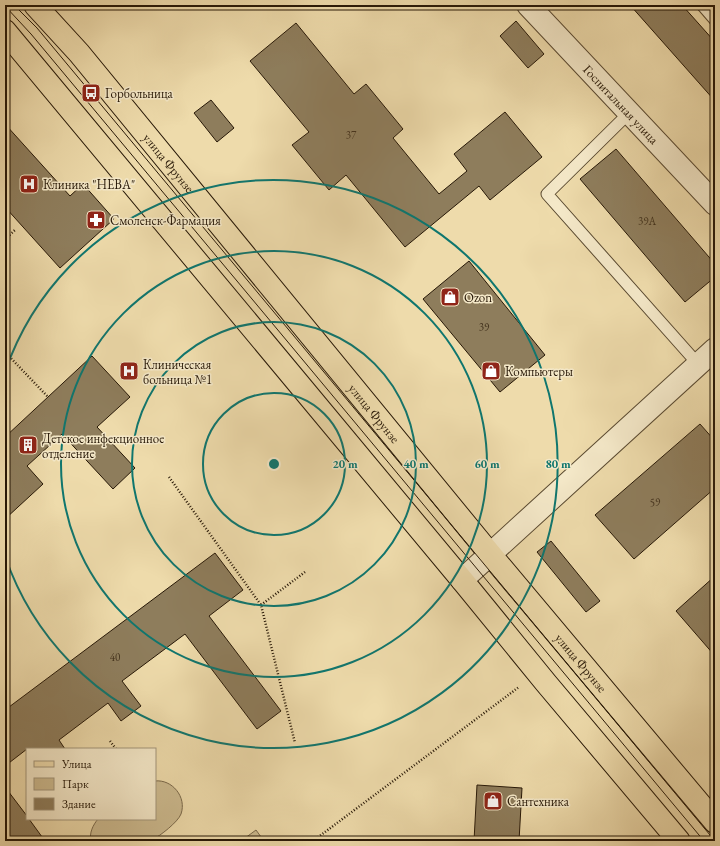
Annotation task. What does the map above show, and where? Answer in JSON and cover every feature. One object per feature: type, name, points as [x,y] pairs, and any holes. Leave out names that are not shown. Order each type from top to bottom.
[{"type":"main road","name":"улица Фрунзе","points":[[35,5],[89,65],[490,554],[715,822]]},
{"type":"main road","points":[[5,31],[679,841]]},
{"type":"street","name":"Госпитальная улица","points":[[528,5],[715,204]]},
{"type":"street","points":[[462,580],[715,349]]},
{"type":"lane","points":[[702,5],[715,20]]},
{"type":"lane","points":[[629,113],[547,194],[698,364]]},
{"type":"path","points":[[5,239],[15,230]]},
{"type":"path","points":[[5,352],[48,397]]},
{"type":"path","points":[[169,477],[261,605],[295,743]]},
{"type":"path","points":[[261,605],[305,572]]},
{"type":"path","points":[[313,841],[520,686]]},
{"type":"path","points":[[110,741],[115,748]]},
{"type":"green space","points":[[156,781],[161,781],[172,786],[177,790],[182,801],[181,814],[173,825],[152,840],[133,842],[91,841],[92,829],[97,820],[156,820]]},
{"type":"green space","points":[[256,830],[264,841],[241,841]]},
{"type":"building","points":[[630,5],[682,5],[715,42],[715,101]]},
{"type":"building","points":[[516,21],[544,54],[528,68],[500,36]]},
{"type":"building","points":[[296,23],[354,94],[366,84],[403,129],[393,138],[439,194],[467,171],[454,154],[505,112],[542,157],[490,200],[479,186],[405,247],[346,175],[329,190],[292,145],[309,132],[250,61]]},
{"type":"building","points":[[211,100],[234,128],[217,142],[194,113]]},
{"type":"building","points":[[5,124],[70,196],[83,184],[114,219],[60,268],[5,207]]},
{"type":"building","points":[[616,149],[715,264],[715,277],[685,302],[580,179]]},
{"type":"building","points":[[469,261],[545,355],[500,392],[423,299]]},
{"type":"building","name":"Детское инфекционное отделение","points":[[92,356],[130,397],[97,427],[135,468],[113,489],[62,434],[27,466],[43,484],[5,519],[5,437]]},
{"type":"building","points":[[700,424],[715,441],[715,488],[634,559],[595,515]]},
{"type":"building","points":[[551,541],[600,601],[586,612],[537,552]]},
{"type":"building","points":[[215,553],[243,590],[209,616],[281,711],[257,729],[185,634],[122,681],[141,706],[121,721],[108,703],[59,740],[64,748],[26,748],[26,750],[5,766],[5,710]]},
{"type":"building","points":[[715,576],[715,656],[676,611]]},
{"type":"building","points":[[477,785],[522,788],[519,841],[474,841]]},
{"type":"building","points":[[5,787],[26,815],[26,820],[30,820],[45,841],[5,841]]},
{"type":"tram line","points":[[14,5],[37,28],[715,841]]},
{"type":"tram line","points":[[5,6],[31,34],[704,841]]},
{"type":"place","name":"Горбольница","points":[[91,93]]},
{"type":"place","name":"Клиника \"НЕВА\"","points":[[29,184]]},
{"type":"place","name":"Смоленск-Фармация","points":[[96,220]]},
{"type":"place","name":"Ozon","points":[[450,297]]},
{"type":"place","name":"Клиническая больница №1","points":[[129,371]]},
{"type":"place","name":"Компьютеры","points":[[491,371]]},
{"type":"place","name":"Детское инфекционное отделение","points":[[28,445]]},
{"type":"place","name":"Сантехника","points":[[493,801]]}]
